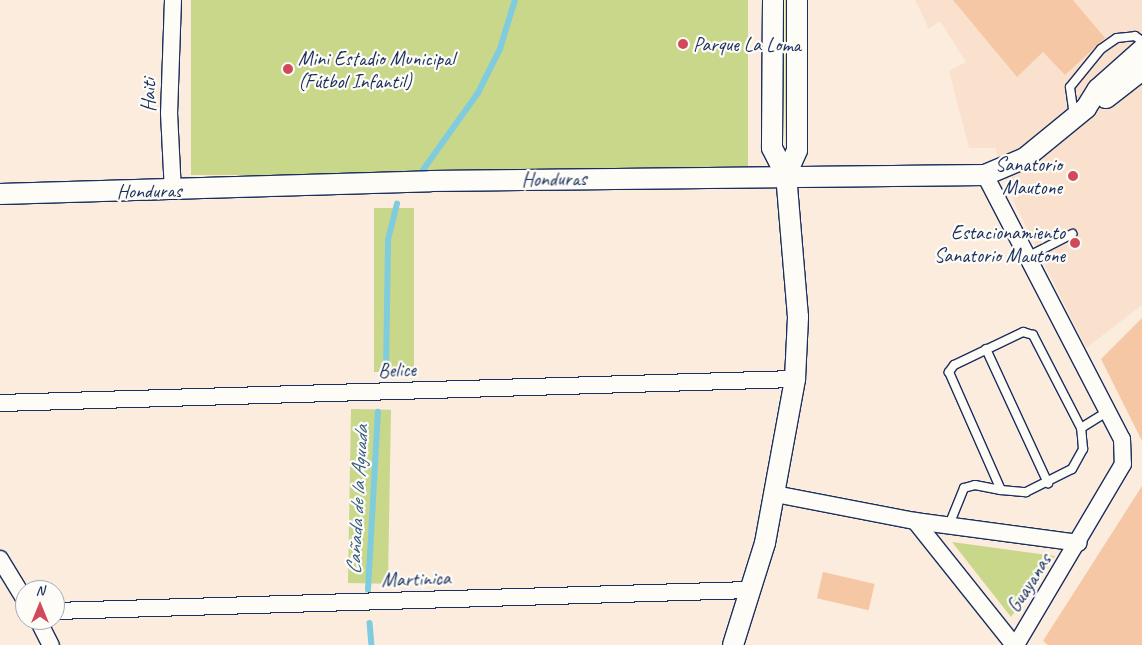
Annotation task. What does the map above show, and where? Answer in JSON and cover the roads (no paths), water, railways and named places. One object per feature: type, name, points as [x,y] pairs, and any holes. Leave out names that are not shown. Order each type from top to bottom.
[{"type":"street","name":"Haiti","points":[[173,0],[169,113],[173,191]]},
{"type":"street","points":[[733,645],[775,494],[795,379],[798,317],[786,174],[772,148],[773,0]]},
{"type":"street","points":[[786,174],[798,150],[797,0]]},
{"type":"street","name":"Honduras","points":[[0,194],[786,174],[985,174],[1025,158],[1080,112],[1098,89],[1142,50]]},
{"type":"street","name":"Honduras","points":[[1080,112],[1104,100],[1142,70]]},
{"type":"street","name":"Guayanas","points":[[985,174],[1122,439],[1123,464],[1079,542],[1015,645]]},
{"type":"street","name":"Belice","points":[[0,403],[795,379]]},
{"type":"street","points":[[775,494],[915,520],[1079,542]]},
{"type":"street","points":[[915,520],[1015,645]]},
{"type":"street","points":[[0,559],[15,584]]},
{"type":"street","name":"Martinica","points":[[65,610],[749,590]]},
{"type":"street","points":[[43,630],[51,645]]},
{"type":"lane","points":[[1080,112],[1070,110],[1070,87],[1101,49],[1117,38],[1135,36],[1142,41]]},
{"type":"lane","points":[[1027,257],[1072,234]]},
{"type":"lane","points":[[950,525],[964,488],[1026,492],[1048,483],[1072,469],[1083,449],[1082,428],[1033,335],[1023,332],[954,364],[950,372],[1001,490]]},
{"type":"lane","points":[[986,349],[1048,483]]},
{"type":"lane","points":[[1082,428],[1108,411]]},
{"type":"waterway","name":"Cañada de la Aguada","points":[[423,170],[478,93],[500,49],[515,0]]},
{"type":"waterway","name":"Cañada de la Aguada","points":[[386,371],[388,240],[397,204]]},
{"type":"waterway","name":"Cañada de la Aguada","points":[[368,590],[378,412]]},
{"type":"waterway","name":"Cañada de la Aguada","points":[[370,623],[372,645]]},
{"type":"place","name":"Parque La Loma","points":[[683,44]]},
{"type":"place","name":"Mini Estadio Municipal (Fútbol Infantil)","points":[[288,69]]},
{"type":"place","name":"Sanatorio Mautone","points":[[1073,176]]},
{"type":"place","name":"Estacionamiento Sanatorio Mautone","points":[[1075,243]]}]
